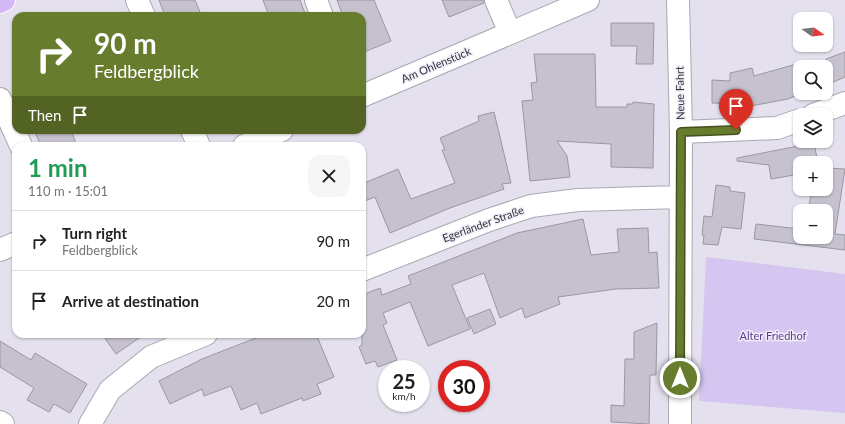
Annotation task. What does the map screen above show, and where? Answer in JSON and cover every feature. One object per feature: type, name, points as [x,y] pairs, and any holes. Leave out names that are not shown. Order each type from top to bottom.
[{"type":"main road","points":[[0,2],[4,0]]},
{"type":"street","points":[[137,0],[142,12]]},
{"type":"street","points":[[316,0],[320,12]]},
{"type":"street","points":[[496,0],[510,33]]},
{"type":"street","name":"Am Ohlenstück","points":[[366,94],[588,0]]},
{"type":"street","name":"Neue Fahrt","points":[[678,1],[681,132],[680,424]]},
{"type":"street","points":[[0,99],[12,126]]},
{"type":"street","points":[[832,108],[845,103]]},
{"type":"street","points":[[681,132],[777,128],[793,122]]},
{"type":"street","points":[[254,142],[272,134]]},
{"type":"street","name":"Egerländer Straße","points":[[366,268],[489,220],[531,206],[578,200],[680,197]]},
{"type":"street","points":[[0,250],[12,245]]},
{"type":"street","points":[[90,424],[110,390],[151,357],[196,338]]},
{"type":"green space","name":"Alter Friedhof","points":[[706,257],[845,274],[845,413],[699,401]]},
{"type":"building","points":[[159,0],[195,0],[200,12],[164,12]]},
{"type":"building","points":[[263,0],[300,0],[304,12],[268,12]]},
{"type":"building","points":[[337,0],[374,0],[391,41],[366,51],[366,12],[342,12]]},
{"type":"building","points":[[442,0],[484,0],[484,3],[449,17]]},
{"type":"building","points":[[611,23],[654,23],[653,64],[636,64],[637,46],[611,46]]},
{"type":"building","points":[[845,52],[845,77],[833,82],[833,60],[826,59]]},
{"type":"building","points":[[534,54],[595,54],[596,107],[627,107],[627,104],[633,104],[633,102],[654,104],[653,168],[611,167],[611,144],[557,141],[567,156],[570,177],[530,181],[522,101],[533,100],[531,83],[537,82]]},
{"type":"building","points":[[793,65],[793,97],[751,106],[750,104],[712,103],[712,80],[730,81],[730,73],[752,68],[754,76]]},
{"type":"building","points":[[494,112],[511,183],[502,184],[504,189],[450,208],[390,233],[375,197],[366,200],[366,182],[398,169],[411,199],[455,183],[442,150],[445,150],[440,138],[479,121],[478,116]]},
{"type":"building","points":[[36,134],[72,134],[76,142],[39,142]]},
{"type":"building","points":[[793,147],[815,148],[817,156],[793,156],[793,175],[771,179],[769,165],[737,161],[737,158]]},
{"type":"building","points":[[833,168],[845,169],[835,234],[845,235],[845,250],[795,244],[833,244],[833,204],[809,204],[811,196],[833,196]]},
{"type":"building","points":[[716,185],[730,187],[730,191],[745,193],[741,229],[722,227],[718,245],[703,244],[704,235],[702,235],[704,216],[712,217]]},
{"type":"building","points":[[583,219],[591,255],[619,252],[617,229],[648,228],[649,253],[657,252],[659,288],[616,289],[558,297],[560,304],[525,318],[522,308],[500,318],[484,273],[452,285],[470,329],[428,346],[410,302],[383,313],[387,323],[383,325],[397,360],[378,360],[378,367],[375,361],[366,364],[359,347],[362,345],[362,338],[366,338],[366,293],[380,288],[382,295],[411,284],[408,276],[517,233]]},
{"type":"building","points":[[756,224],[793,228],[793,244],[754,239]]},
{"type":"building","points":[[490,309],[496,324],[474,334],[467,318]]},
{"type":"building","points":[[657,323],[656,375],[650,375],[649,424],[611,422],[611,405],[624,406],[625,359],[634,359],[634,332]]},
{"type":"building","points":[[105,338],[139,338],[116,354]]},
{"type":"building","points":[[256,338],[318,338],[334,377],[317,384],[321,394],[303,401],[302,398],[261,414],[257,403],[241,410],[231,386],[204,396],[202,389],[170,404],[159,381],[202,359]]},
{"type":"building","points":[[0,341],[31,360],[35,353],[87,384],[70,413],[54,404],[49,412],[27,400],[34,388],[0,367]]},
{"type":"route","points":[[680,378],[681,132],[736,130]]}]
